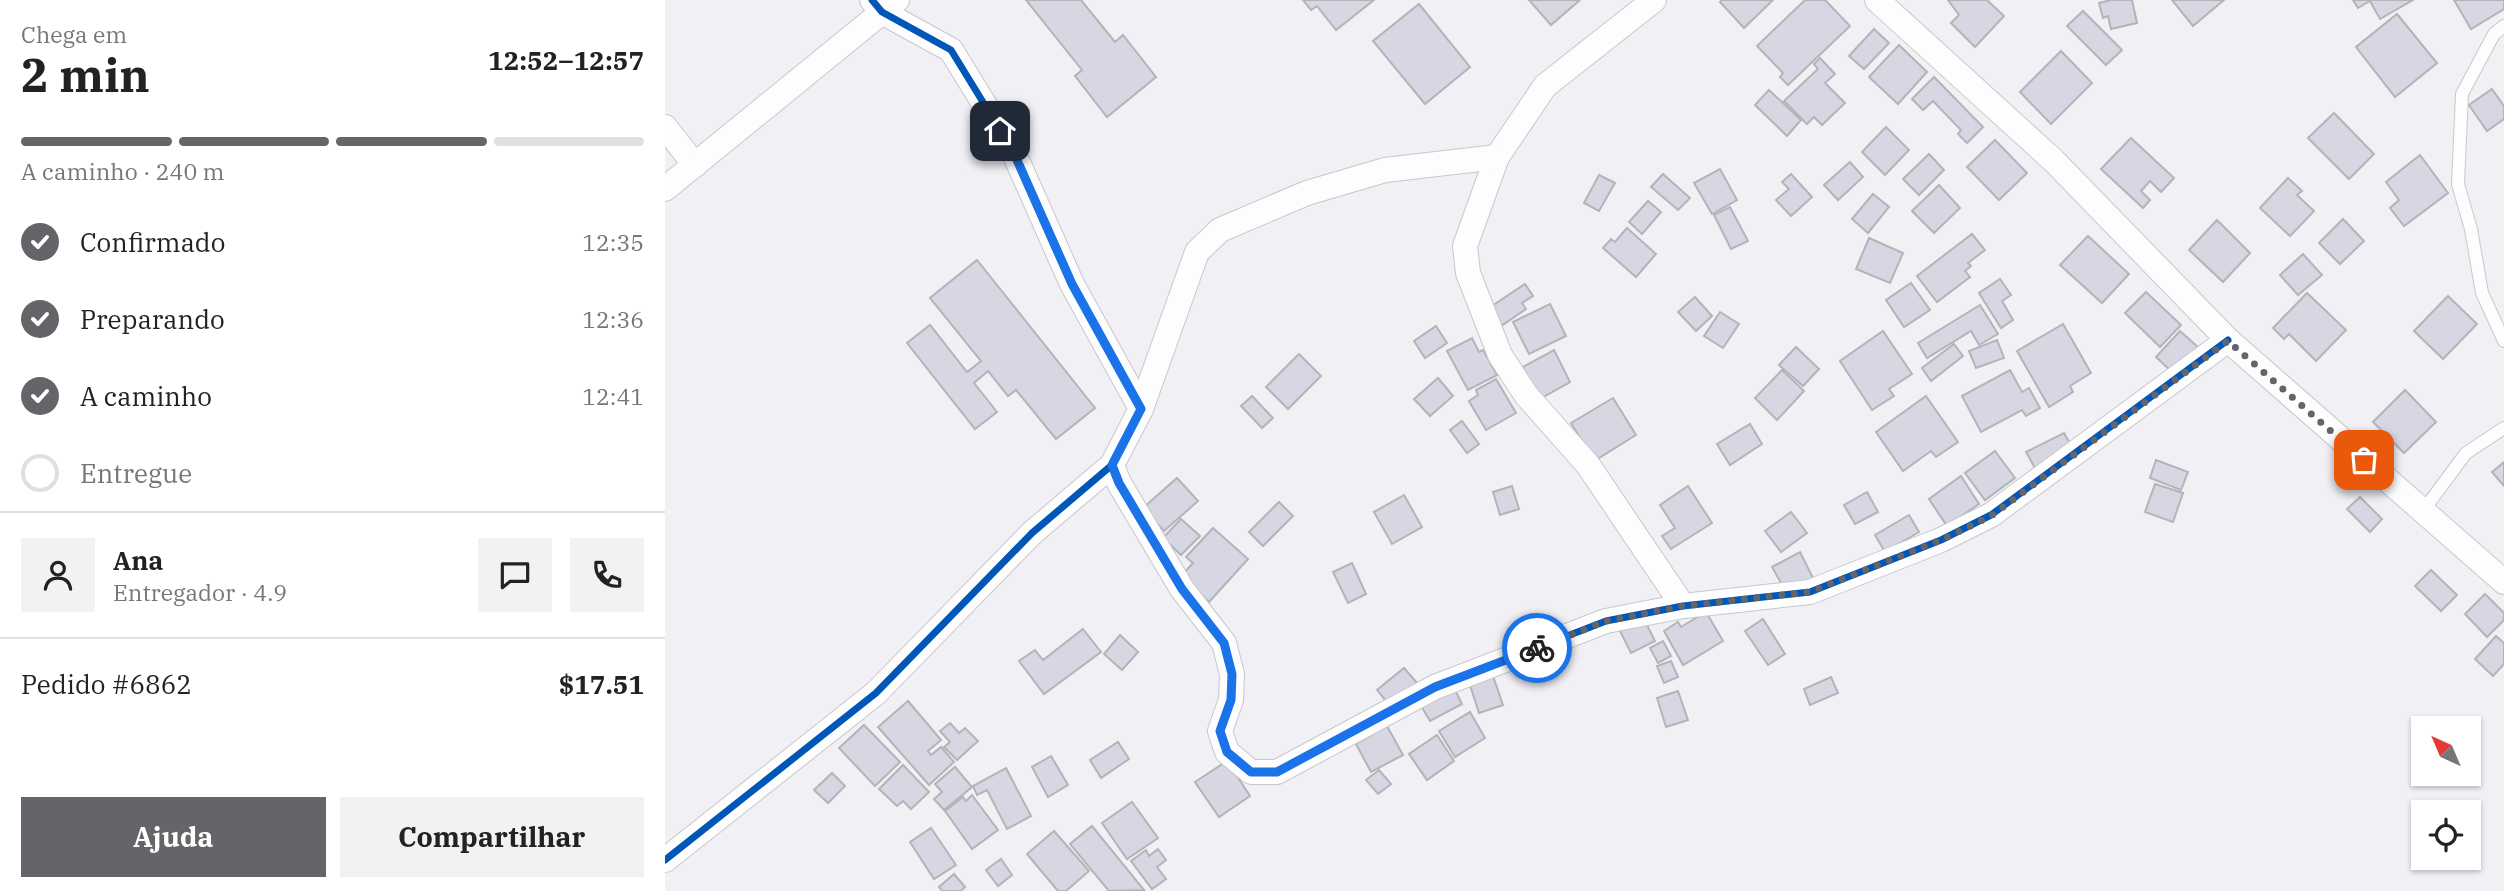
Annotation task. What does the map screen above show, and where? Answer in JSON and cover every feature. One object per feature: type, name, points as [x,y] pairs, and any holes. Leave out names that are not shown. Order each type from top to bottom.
[{"type":"street","points":[[1654,0],[1545,86],[1497,157],[1465,246],[1468,273],[1481,313],[1500,355],[1526,396],[1588,465],[1683,606]]},
{"type":"street","points":[[1877,0],[2053,160],[2228,341],[2504,582]]},
{"type":"street","points":[[665,189],[883,4],[951,50],[1013,151],[1072,284],[1141,409]]},
{"type":"street","points":[[665,127],[695,165]]},
{"type":"street","points":[[665,860],[876,693],[1032,533],[1112,465],[1141,409],[1197,252],[1220,230],[1307,192],[1385,170],[1497,157]]},
{"type":"street","points":[[1112,465],[1119,483],[1182,589],[1224,643],[1232,674],[1231,700],[1220,731],[1227,752],[1251,772],[1277,772],[1435,687],[1606,621],[1683,606],[1810,592],[1941,540],[1991,516],[2228,341]]},
{"type":"lane","points":[[2504,26],[2494,34],[2462,94],[2458,184],[2471,229],[2482,293],[2504,341]]},
{"type":"lane","points":[[2423,511],[2466,453],[2504,428]]},
{"type":"building","points":[[1026,0],[1081,0],[1115,42],[1123,35],[1156,77],[1107,117],[1075,76],[1082,70]]},
{"type":"building","points":[[1303,0],[1374,0],[1336,30],[1317,6],[1311,10]]},
{"type":"building","points":[[1529,0],[1580,0],[1551,25]]},
{"type":"building","points":[[1773,0],[1744,28],[1720,2]]},
{"type":"building","points":[[1805,0],[1825,0],[1850,26],[1788,85],[1780,77],[1783,73],[1757,46]]},
{"type":"building","points":[[1948,0],[1987,0],[2004,16],[1975,47],[1951,23],[1959,15]]},
{"type":"building","points":[[2132,0],[2137,23],[2111,29],[2108,16],[2103,18],[2099,3]]},
{"type":"building","points":[[2172,0],[2224,0],[2193,26]]},
{"type":"building","points":[[2353,0],[2413,0],[2380,19],[2370,1],[2358,8]]},
{"type":"building","points":[[2454,0],[2504,0],[2504,9],[2471,29]]},
{"type":"building","points":[[1419,4],[1470,67],[1425,104],[1373,41]]},
{"type":"building","points":[[2083,11],[2122,50],[2106,65],[2067,26]]},
{"type":"building","points":[[2397,14],[2437,63],[2395,97],[2356,47]]},
{"type":"building","points":[[1874,29],[1889,43],[1864,69],[1849,56]]},
{"type":"building","points":[[1899,45],[1927,72],[1898,104],[1869,77]]},
{"type":"building","points":[[2061,51],[2092,83],[2051,124],[2020,92]]},
{"type":"building","points":[[1820,58],[1835,74],[1825,83],[1845,103],[1822,125],[1814,117],[1807,124],[1784,101],[1818,69],[1814,64]]},
{"type":"building","points":[[1934,77],[1983,127],[1967,143],[1958,134],[1961,130],[1933,101],[1923,110],[1912,99]]},
{"type":"building","points":[[2492,89],[2504,106],[2504,119],[2487,131],[2469,105]]},
{"type":"building","points":[[1769,90],[1801,120],[1787,136],[1755,105]]},
{"type":"building","points":[[2334,113],[2374,154],[2349,179],[2308,138]]},
{"type":"building","points":[[1886,127],[1909,150],[1885,175],[1862,152]]},
{"type":"building","points":[[2131,138],[2174,178],[2161,192],[2150,181],[2141,191],[2150,200],[2143,208],[2101,169]]},
{"type":"building","points":[[1995,140],[2027,173],[1999,200],[1967,167]]},
{"type":"building","points":[[1929,154],[1944,170],[1919,195],[1903,179]]},
{"type":"building","points":[[2420,155],[2448,193],[2404,226],[2390,208],[2399,200],[2386,182]]},
{"type":"building","points":[[1850,162],[1863,177],[1838,200],[1824,185]]},
{"type":"building","points":[[1720,169],[1737,200],[1712,214],[1694,183]]},
{"type":"building","points":[[1663,174],[1690,198],[1678,210],[1651,187]]},
{"type":"building","points":[[1791,174],[1812,197],[1791,216],[1776,200],[1789,189],[1782,182]]},
{"type":"building","points":[[1599,175],[1615,183],[1599,211],[1584,203]]},
{"type":"building","points":[[2288,178],[2302,191],[2297,195],[2314,211],[2290,236],[2260,208]]},
{"type":"building","points":[[1939,185],[1960,208],[1934,233],[1912,211]]},
{"type":"building","points":[[1873,194],[1889,207],[1868,233],[1852,219]]},
{"type":"building","points":[[1648,201],[1661,212],[1642,234],[1629,222]]},
{"type":"building","points":[[1730,207],[1748,241],[1731,249],[1714,215]]},
{"type":"building","points":[[2343,219],[2364,241],[2340,264],[2319,243]]},
{"type":"building","points":[[2217,220],[2250,253],[2223,282],[2189,250]]},
{"type":"building","points":[[1627,228],[1656,254],[1636,277],[1603,248],[1611,239],[1615,242]]},
{"type":"building","points":[[1972,234],[1985,250],[1968,263],[1971,266],[1965,271],[1970,277],[1937,302],[1917,276]]},
{"type":"building","points":[[2088,236],[2129,274],[2102,303],[2060,265]]},
{"type":"building","points":[[1869,238],[1903,253],[1890,283],[1856,269]]},
{"type":"building","points":[[2303,254],[2322,275],[2298,295],[2280,275]]},
{"type":"building","points":[[977,260],[1095,408],[1056,439],[1016,390],[1008,396],[988,371],[974,383],[997,412],[975,429],[907,343],[930,325],[967,372],[981,361],[930,298]]},
{"type":"building","points":[[2000,279],[2011,295],[2002,301],[2013,320],[2001,328],[1979,293]]},
{"type":"building","points":[[1911,283],[1930,310],[1904,327],[1886,300]]},
{"type":"building","points":[[1525,284],[1533,296],[1522,303],[1526,309],[1501,326],[1489,308]]},
{"type":"building","points":[[2146,292],[2181,325],[2160,347],[2125,313]]},
{"type":"building","points":[[2307,293],[2346,330],[2316,361],[2289,334],[2284,339],[2273,328]]},
{"type":"building","points":[[2448,296],[2477,324],[2443,359],[2414,331]]},
{"type":"building","points":[[1695,297],[1712,316],[1696,331],[1678,312]]},
{"type":"building","points":[[1550,304],[1566,336],[1529,354],[1513,322]]},
{"type":"building","points":[[1980,305],[1998,334],[1979,345],[1971,331],[1927,358],[1918,343]]},
{"type":"building","points":[[1720,312],[1739,324],[1723,348],[1704,336]]},
{"type":"building","points":[[2063,324],[2091,373],[2070,386],[2073,392],[2049,407],[2017,351]]},
{"type":"building","points":[[1436,326],[1447,343],[1425,358],[1414,341]]},
{"type":"building","points":[[1883,331],[1912,374],[1889,389],[1894,396],[1872,410],[1840,361]]},
{"type":"building","points":[[2180,331],[2199,348],[2174,374],[2156,357]]},
{"type":"building","points":[[1472,338],[1479,352],[1483,350],[1497,375],[1468,390],[1447,351]]},
{"type":"building","points":[[1997,340],[2004,358],[1976,368],[1969,351]]},
{"type":"building","points":[[1954,344],[1963,356],[1931,381],[1922,368]]},
{"type":"building","points":[[1796,347],[1819,369],[1803,386],[1779,365]]},
{"type":"building","points":[[1554,350],[1570,382],[1538,400],[1521,368]]},
{"type":"building","points":[[1299,354],[1321,376],[1288,409],[1266,387]]},
{"type":"building","points":[[1782,370],[1804,391],[1777,420],[1755,398]]},
{"type":"building","points":[[2010,370],[2022,392],[2029,388],[2040,408],[2026,416],[2022,410],[1981,432],[1962,396]]},
{"type":"building","points":[[1438,378],[1453,396],[1430,416],[1414,399]]},
{"type":"building","points":[[1496,379],[1516,413],[1486,430],[1469,401],[1478,395],[1476,390]]},
{"type":"building","points":[[2405,390],[2436,422],[2404,453],[2373,422]]},
{"type":"building","points":[[1252,396],[1273,418],[1262,428],[1241,406]]},
{"type":"building","points":[[1926,396],[1958,442],[1936,457],[1931,451],[1903,471],[1876,432]]},
{"type":"building","points":[[1613,398],[1636,435],[1594,461],[1571,423]]},
{"type":"building","points":[[1462,421],[1479,444],[1467,453],[1450,430]]},
{"type":"building","points":[[1750,424],[1762,444],[1730,465],[1717,444]]},
{"type":"building","points":[[2064,433],[2073,449],[2035,468],[2026,452]]},
{"type":"building","points":[[1995,451],[2015,478],[1985,500],[1965,473]]},
{"type":"building","points":[[2156,460],[2188,472],[2181,490],[2150,478]]},
{"type":"building","points":[[2504,462],[2504,486],[2492,472]]},
{"type":"building","points":[[1961,476],[1979,504],[1947,526],[1929,499]]},
{"type":"building","points":[[1177,478],[1198,501],[1164,531],[1143,508]]},
{"type":"building","points":[[2155,484],[2183,493],[2173,522],[2145,512]]},
{"type":"building","points":[[1512,486],[1519,509],[1500,515],[1493,492]]},
{"type":"building","points":[[1688,486],[1712,523],[1671,549],[1662,536],[1675,528],[1660,505]]},
{"type":"building","points":[[1867,492],[1878,512],[1855,524],[1844,505]]},
{"type":"building","points":[[1404,495],[1422,527],[1392,544],[1374,512]]},
{"type":"building","points":[[2360,497],[2382,519],[2370,532],[2347,509]]},
{"type":"building","points":[[1279,502],[1293,516],[1263,546],[1249,532]]},
{"type":"building","points":[[1791,512],[1807,533],[1781,552],[1765,531]]},
{"type":"building","points":[[1909,515],[1919,532],[1885,552],[1875,535]]},
{"type":"building","points":[[1181,519],[1200,536],[1181,555],[1163,538]]},
{"type":"building","points":[[1213,528],[1248,559],[1209,602],[1181,576],[1193,563],[1186,557]]},
{"type":"building","points":[[1800,552],[1813,578],[1786,592],[1772,567]]},
{"type":"building","points":[[1352,563],[1366,594],[1348,603],[1333,572]]},
{"type":"building","points":[[2431,570],[2457,595],[2441,611],[2415,586]]},
{"type":"building","points":[[2485,594],[2504,613],[2504,620],[2487,637],[2465,614]]},
{"type":"building","points":[[1706,612],[1723,641],[1683,665],[1664,631],[1678,622],[1681,627]]},
{"type":"building","points":[[1644,619],[1655,641],[1631,653],[1620,631]]},
{"type":"building","points":[[1763,619],[1785,654],[1768,665],[1745,631]]},
{"type":"building","points":[[1083,629],[1101,652],[1044,694],[1019,661],[1035,650],[1043,660]]},
{"type":"building","points":[[1120,635],[1138,652],[1122,670],[1104,654]]},
{"type":"building","points":[[2496,636],[2504,643],[2504,664],[2493,676],[2475,659]]},
{"type":"building","points":[[1663,641],[1671,656],[1658,663],[1650,648]]},
{"type":"building","points":[[1671,661],[1678,677],[1664,683],[1657,666]]},
{"type":"building","points":[[1404,668],[1417,683],[1390,706],[1377,690]]},
{"type":"building","points":[[1493,676],[1503,705],[1479,713],[1470,685]]},
{"type":"building","points":[[1831,677],[1838,693],[1810,705],[1804,689]]},
{"type":"building","points":[[1454,688],[1462,704],[1430,721],[1421,706]]},
{"type":"building","points":[[1678,691],[1688,720],[1666,727],[1657,698]]},
{"type":"building","points":[[908,701],[941,740],[928,751],[931,755],[941,747],[954,762],[929,785],[878,727]]},
{"type":"building","points":[[1470,712],[1485,738],[1455,757],[1439,731]]},
{"type":"building","points":[[950,723],[959,733],[965,728],[978,741],[957,760],[944,747],[950,742],[940,731]]},
{"type":"building","points":[[864,725],[900,762],[875,786],[839,748]]},
{"type":"building","points":[[1387,726],[1403,755],[1371,772],[1356,744]]},
{"type":"building","points":[[1437,735],[1454,761],[1427,780],[1409,754]]},
{"type":"building","points":[[1118,742],[1129,759],[1101,778],[1090,760]]},
{"type":"building","points":[[1051,756],[1068,785],[1048,797],[1032,767]]},
{"type":"building","points":[[1227,761],[1250,796],[1219,817],[1195,782]]},
{"type":"building","points":[[903,765],[929,792],[911,809],[903,801],[897,806],[879,789]]},
{"type":"building","points":[[955,767],[972,787],[944,810],[934,799],[942,792],[935,784]]},
{"type":"building","points":[[1006,768],[1031,816],[1007,829],[987,790],[977,795],[973,786]]},
{"type":"building","points":[[1379,770],[1391,784],[1378,794],[1366,780]]},
{"type":"building","points":[[832,773],[845,786],[828,803],[814,790]]},
{"type":"building","points":[[972,795],[998,830],[972,849],[945,811],[963,797],[966,801]]},
{"type":"building","points":[[1132,802],[1158,838],[1127,859],[1102,823]]},
{"type":"building","points":[[1092,826],[1144,890],[1109,891],[1070,844]]},
{"type":"building","points":[[931,828],[956,865],[934,879],[910,842]]},
{"type":"building","points":[[1054,831],[1089,871],[1066,891],[1058,891],[1027,854]]},
{"type":"building","points":[[1158,849],[1166,860],[1157,867],[1166,879],[1152,889],[1131,861],[1146,850],[1149,856]]},
{"type":"building","points":[[1001,859],[1012,875],[998,886],[986,870]]},
{"type":"building","points":[[954,874],[965,887],[961,891],[942,891],[939,887]]},
{"type":"cycle path","points":[[665,860],[876,693],[1032,533],[1112,465],[1141,409],[1072,284],[1013,151],[951,50],[882,12],[872,0]]},
{"type":"cycle path","points":[[1112,465],[1119,483],[1182,589],[1224,643],[1232,674],[1231,700],[1220,731],[1227,752],[1251,772],[1277,772],[1435,687],[1606,621],[1683,606],[1810,592],[1941,540],[1991,515],[2228,340]]},
{"type":"way so far","points":[[1537,648],[1606,621],[1683,606],[1769,599],[1810,592],[1941,540],[1991,516],[2228,341],[2364,460]]},
{"type":"route","points":[[1000,131],[1013,151],[1072,284],[1141,409],[1112,465],[1119,483],[1182,589],[1224,643],[1232,674],[1231,700],[1220,731],[1227,752],[1251,772],[1277,772],[1435,687],[1537,648]]}]
